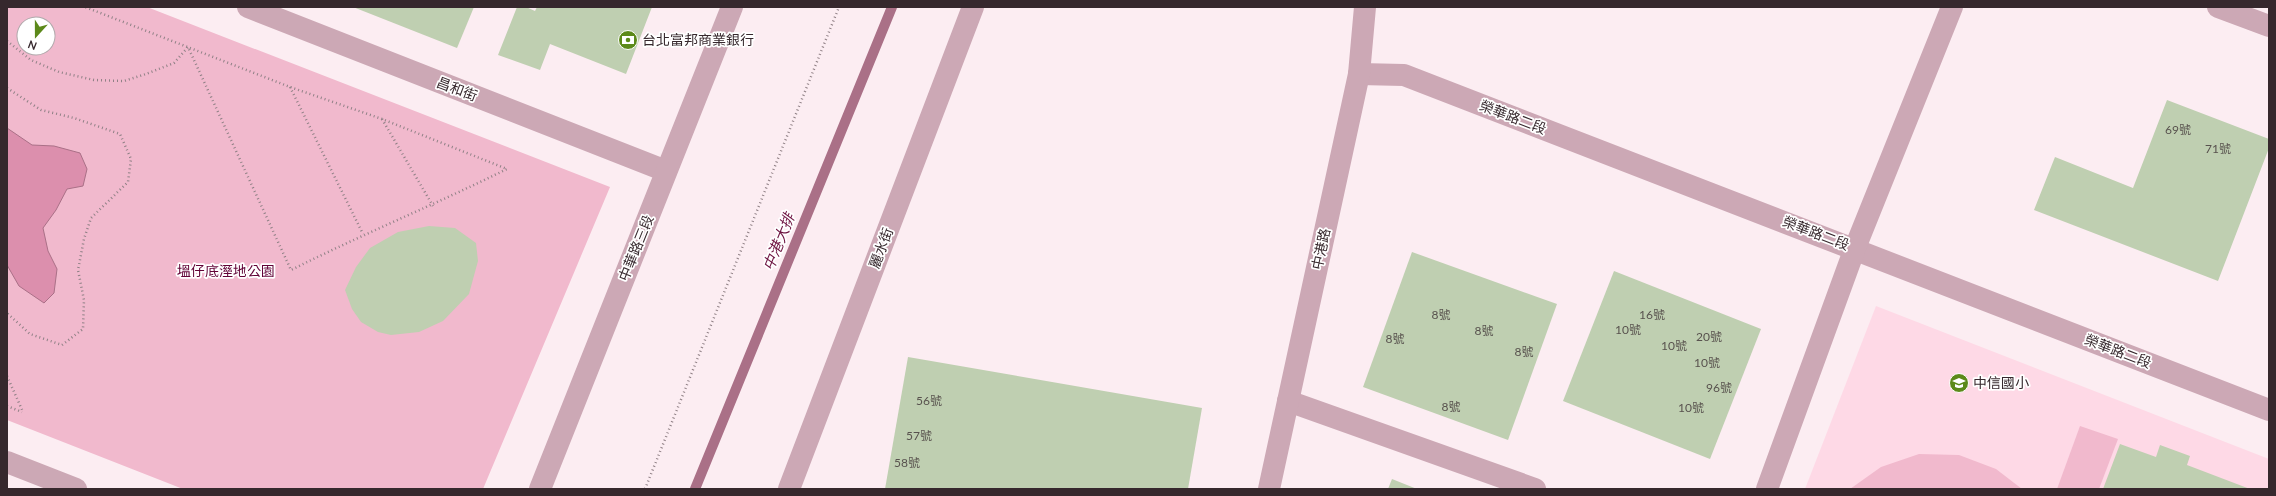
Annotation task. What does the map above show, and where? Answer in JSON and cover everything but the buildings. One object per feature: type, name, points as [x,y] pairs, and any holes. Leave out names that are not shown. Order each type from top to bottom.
[{"type":"street","name":"昌和街","points":[[248,7],[666,171]]},
{"type":"street","name":"中華路三段","points":[[540,489],[732,7]]},
{"type":"street","name":"麗水街","points":[[789,489],[973,7]]},
{"type":"street","name":"中港路","points":[[1269,489],[1359,74],[1365,7]]},
{"type":"street","points":[[1767,489],[1856,248],[1952,7]]},
{"type":"street","points":[[2218,7],[2269,26]]},
{"type":"street","name":"榮華路二段","points":[[1359,74],[1404,75],[1856,248],[2269,410]]},
{"type":"street","points":[[1288,401],[1535,489]]},
{"type":"street","points":[[7,462],[76,489]]},
{"type":"path","points":[[85,7],[188,47],[290,87],[382,119],[507,169],[433,206],[363,234],[292,270],[188,47]]},
{"type":"path","points":[[645,489],[839,7]]},
{"type":"path","points":[[7,41],[31,60],[58,72],[94,80],[124,81],[174,63],[188,47]]},
{"type":"path","points":[[290,87],[363,234]]},
{"type":"path","points":[[7,88],[41,110],[74,118],[120,134],[131,159],[128,182],[91,218],[84,239],[78,270],[84,300],[82,329],[62,345],[30,334],[7,314]]},
{"type":"path","points":[[382,119],[433,206]]},
{"type":"path","points":[[7,376],[23,412],[7,406]]},
{"type":"shaded area","points":[[7,128],[32,145],[54,146],[80,153],[87,169],[83,186],[67,189],[56,210],[43,228],[48,251],[57,269],[54,293],[44,303],[19,286],[7,265]]},
{"type":"shaded area","name":"中信國小","points":[[1876,306],[2269,459],[2269,489],[1805,489]]},
{"type":"green space","name":"塭仔底溼地公園","points":[[7,7],[147,7],[610,187],[483,489],[183,489],[7,420]]},
{"type":"green space","points":[[2080,426],[2118,439],[2099,489],[2057,489]]},
{"type":"green space","points":[[1919,454],[1959,455],[1996,469],[2022,489],[1850,489],[1881,467]]},
{"type":"waterway","name":"中港大排","points":[[695,489],[892,7]]},
{"type":"place","name":"台北富邦商業銀行","points":[[628,40]]},
{"type":"place","name":"中信國小","points":[[1959,383]]}]
